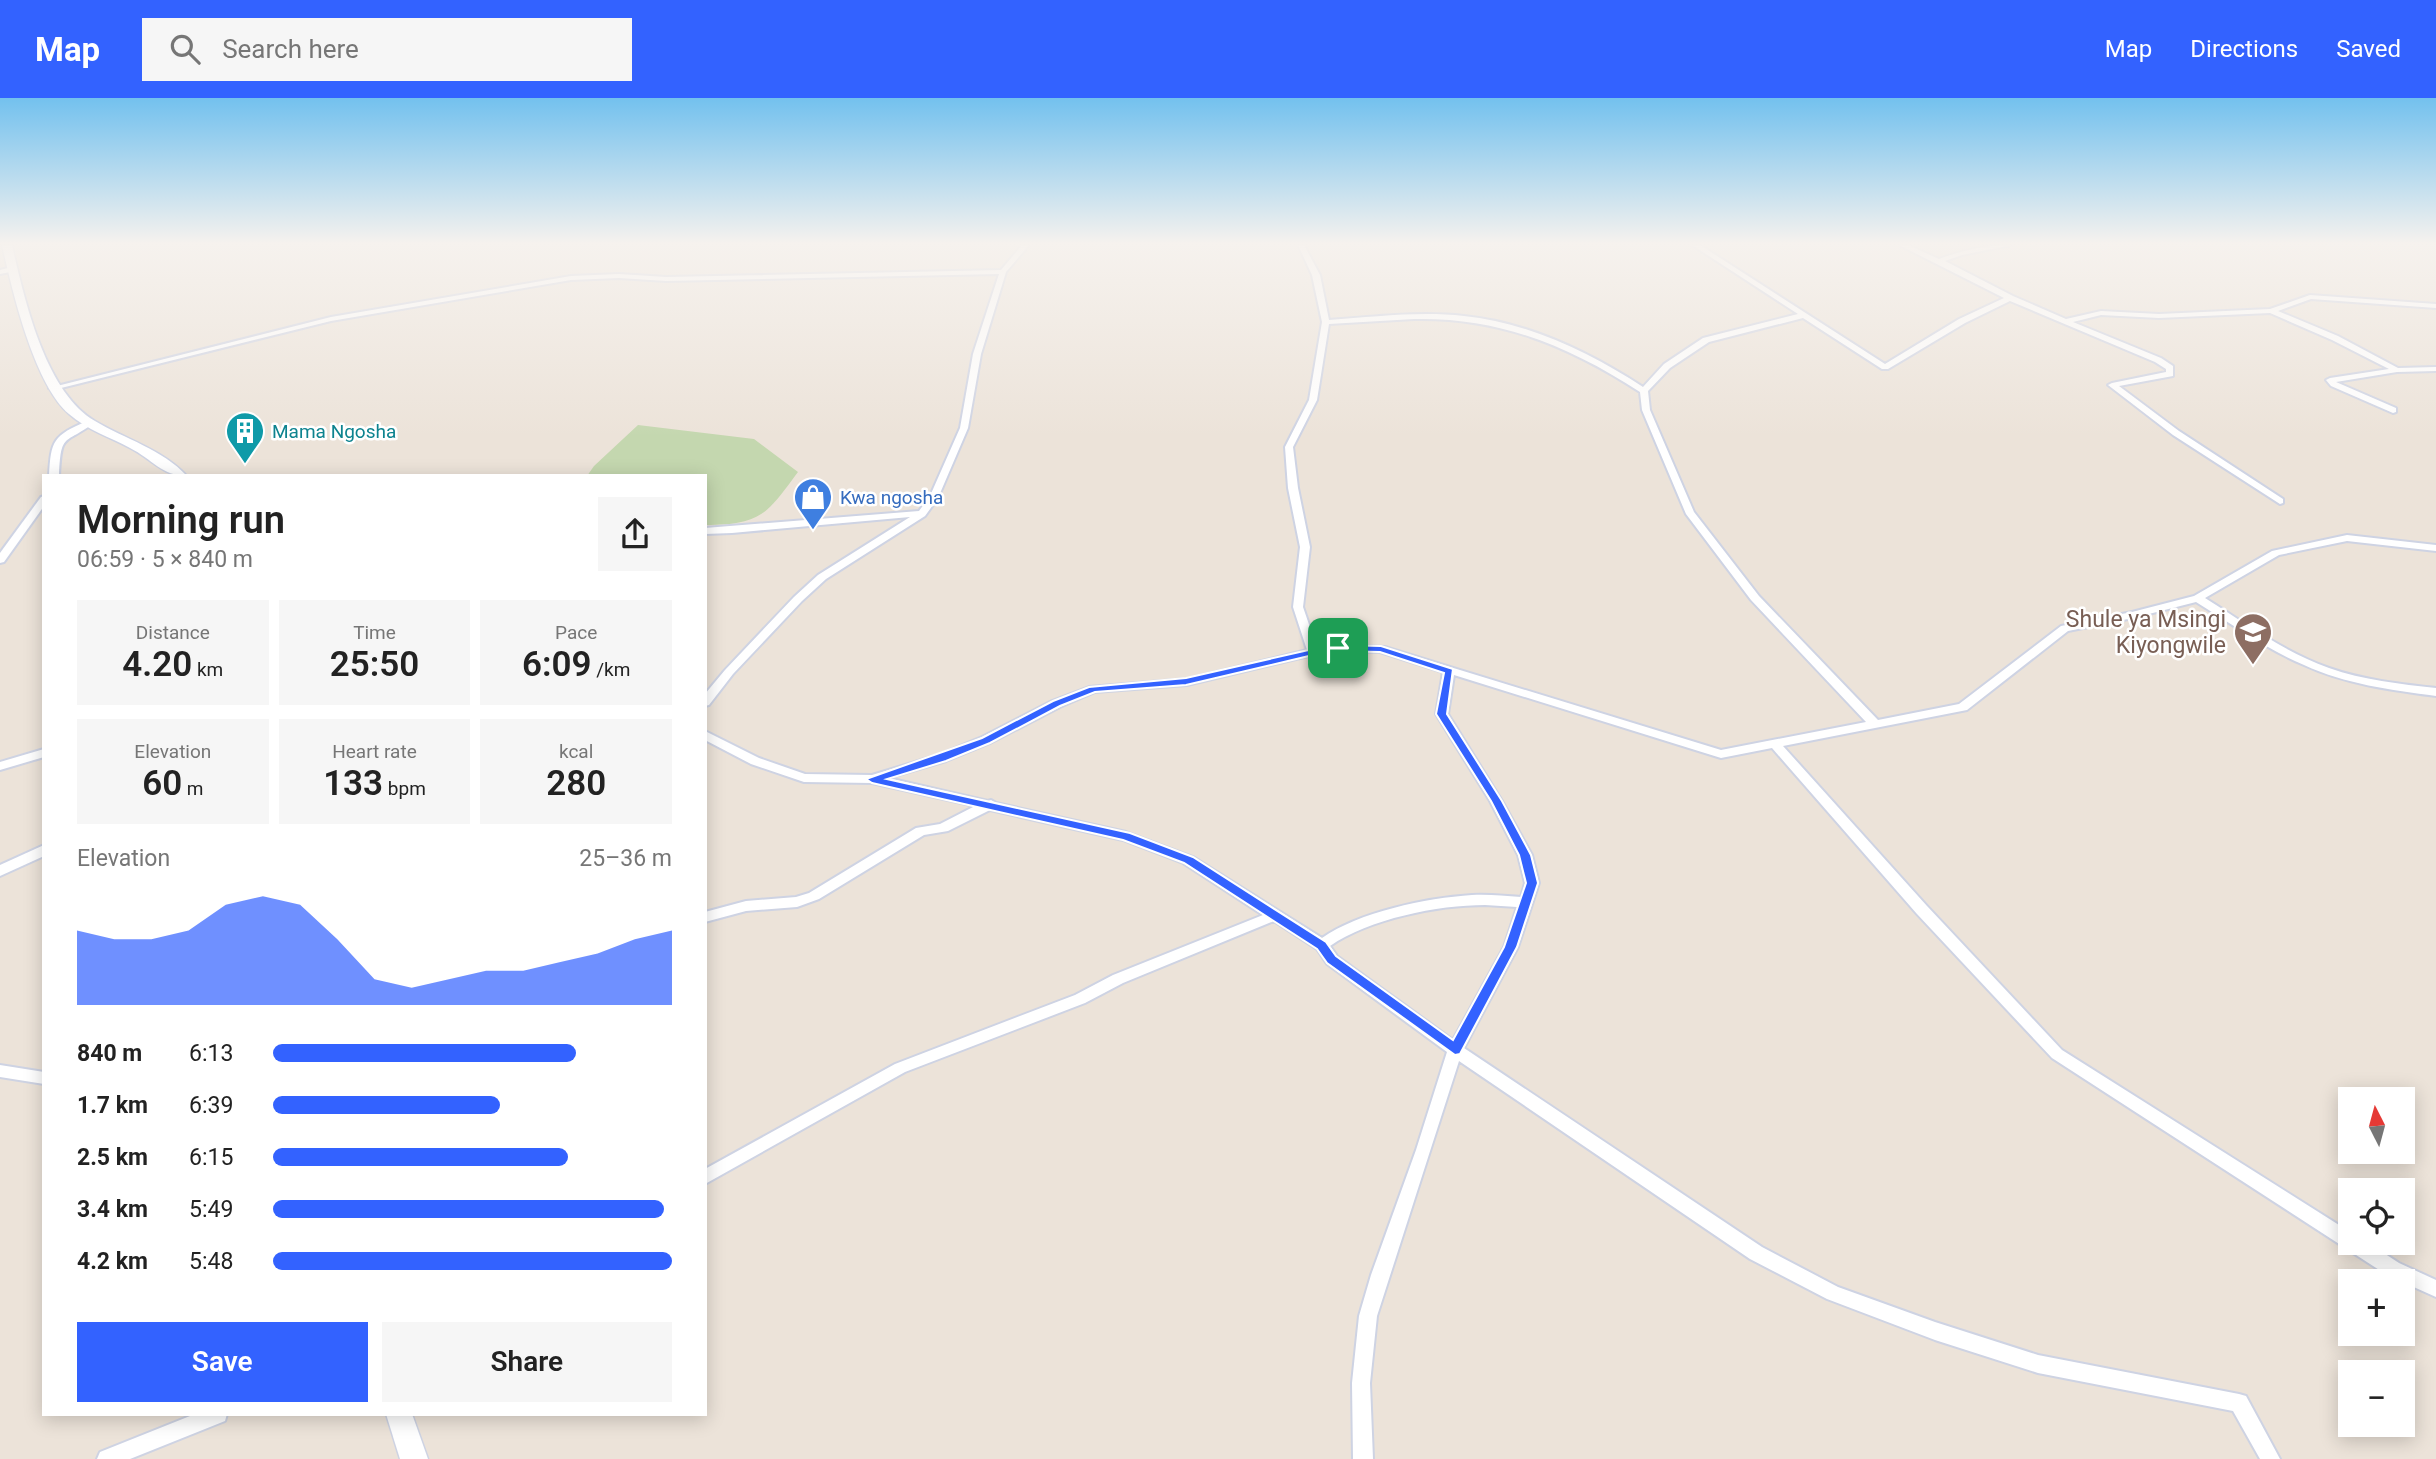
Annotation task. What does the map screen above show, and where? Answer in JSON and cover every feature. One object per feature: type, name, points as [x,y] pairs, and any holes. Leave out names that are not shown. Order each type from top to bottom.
[{"type":"main road","points":[[21,309],[53,388],[67,407],[90,423],[139,447],[177,474]]},
{"type":"main road","points":[[400,1416],[414,1459]]},
{"type":"street","points":[[53,388],[331,320],[397,309]]},
{"type":"street","points":[[707,700],[769,627],[822,578],[922,514],[935,496],[964,428],[977,355],[992,309]]},
{"type":"street","points":[[1313,652],[1298,607],[1305,547],[1293,488],[1289,447],[1313,400],[1326,322],[1323,309]]},
{"type":"street","points":[[1794,309],[1885,367],[1988,309]]},
{"type":"street","points":[[2036,309],[2158,360],[2170,368],[2172,372],[2162,376],[2112,385],[2176,433],[2280,501]]},
{"type":"street","points":[[2067,321],[2101,313],[2160,316],[2278,309]]},
{"type":"street","points":[[2271,311],[2335,338],[2397,370]]},
{"type":"street","points":[[1644,391],[1667,366],[1706,340],[1804,315]]},
{"type":"street","points":[[1326,322],[1466,318],[1508,328],[1572,351],[1622,375],[1644,391],[1646,410],[1689,512],[1755,598],[1875,724]]},
{"type":"street","points":[[2393,410],[2330,380],[2397,370],[2436,369]]},
{"type":"street","points":[[54,474],[55,452],[60,443],[70,432],[90,423]]},
{"type":"street","points":[[0,560],[42,502]]},
{"type":"street","points":[[707,531],[750,530],[876,515],[922,514]]},
{"type":"street","points":[[872,779],[942,758],[1093,689],[1186,682],[1338,648],[1381,649],[1721,754],[1963,707],[2065,628],[2133,615],[2198,598],[2276,553],[2347,538],[2436,548]]},
{"type":"street","points":[[2198,598],[2267,641],[2322,669],[2346,677],[2436,692]]},
{"type":"street","points":[[1363,1459],[1361,1383],[1368,1316],[1455,1049],[1511,947],[1532,883],[1525,855],[1496,801],[1442,714],[1449,671]]},
{"type":"street","points":[[707,736],[755,761],[804,778],[872,779],[991,804],[1126,836],[1188,860],[1322,946],[1332,960],[1455,1049],[1756,1253],[1833,1293],[1936,1331],[2038,1364],[2239,1403],[2270,1459]]},
{"type":"street","points":[[1775,744],[1922,910],[2057,1054],[2338,1234]]},
{"type":"street","points":[[0,766],[42,754]]},
{"type":"street","points":[[707,916],[746,906],[797,902],[814,896],[921,831],[943,828],[991,804]]},
{"type":"street","points":[[0,871],[42,851]]},
{"type":"street","points":[[1322,946],[1332,936],[1427,907],[1472,900],[1525,904]]},
{"type":"street","points":[[707,1176],[900,1068],[1080,999],[1118,979],[1276,915]]},
{"type":"street","points":[[0,1071],[42,1078]]},
{"type":"street","points":[[2371,1255],[2393,1269],[2436,1289]]},
{"type":"street","points":[[107,1459],[214,1416]]},
{"type":"green space","points":[[638,425],[754,439],[798,472],[778,498],[761,514],[739,523],[707,525],[707,474],[588,474]]},
{"type":"place","name":"Mama Ngosha","points":[[245,465]]},
{"type":"place","name":"Kwa ngosha","points":[[813,531]]},
{"type":"place","name":"Shule ya Msingi Kiyongwile","points":[[2253,666]]},
{"type":"route","points":[[1338,648],[1381,649],[1449,671],[1442,714],[1496,801],[1525,855],[1532,883],[1511,947],[1455,1049],[1332,960],[1322,946],[1188,860],[1126,836],[872,779],[942,758],[1093,689],[1186,682],[1338,648]]}]
